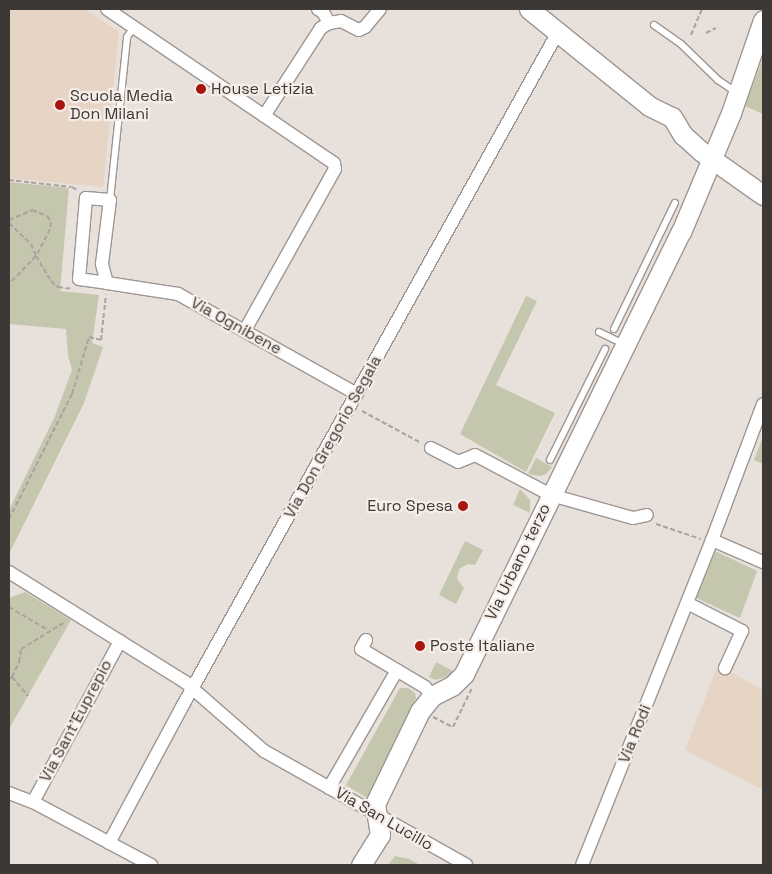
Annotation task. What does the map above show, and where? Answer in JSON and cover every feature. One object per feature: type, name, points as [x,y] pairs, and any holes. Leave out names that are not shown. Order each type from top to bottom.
[{"type":"street","points":[[107,9],[332,160],[335,169],[245,330]]},
{"type":"street","points":[[318,9],[323,12],[329,23]]},
{"type":"street","points":[[264,116],[321,28],[329,23],[341,21],[359,30],[365,27],[380,9]]},
{"type":"street","points":[[529,9],[649,106],[672,117],[688,141],[763,195]]},
{"type":"street","name":"Via Urbano terzo","points":[[362,865],[380,835],[374,804],[420,711],[432,696],[452,686],[464,674],[550,495],[565,448],[673,228],[712,158],[738,93],[763,20]]},
{"type":"street","name":"Via Don Gregorio Segala","points":[[109,843],[182,704],[194,688],[558,32]]},
{"type":"street","points":[[86,198],[110,200],[102,264],[104,290]]},
{"type":"street","name":"Via Ognibene","points":[[86,198],[79,279],[104,290],[178,294],[357,394]]},
{"type":"street","name":"Via Rodi","points":[[582,865],[712,540],[763,404]]},
{"type":"street","name":"Via Urbano terzo","points":[[430,448],[458,462],[474,455],[550,495],[633,518],[647,515]]},
{"type":"street","points":[[712,540],[763,562]]},
{"type":"street","name":"Via Sant'Euprepio","points":[[9,574],[194,688]]},
{"type":"street","points":[[687,603],[742,631],[725,668]]},
{"type":"street","points":[[366,640],[361,649],[425,687],[432,696]]},
{"type":"street","name":"Via Sant'Euprepio","points":[[33,802],[120,641]]},
{"type":"street","name":"Via San Lucillo","points":[[329,788],[397,670]]},
{"type":"street","name":"Via San Lucillo","points":[[194,688],[264,751],[466,865]]},
{"type":"street","points":[[9,793],[33,802],[151,865]]},
{"type":"lane","points":[[654,24],[681,44],[718,80],[738,93]]},
{"type":"lane","points":[[110,200],[127,37],[134,27]]},
{"type":"lane","name":"Via Urbano terzo","points":[[673,228],[675,203]]},
{"type":"lane","points":[[599,332],[620,337]]},
{"type":"lane","name":"Via Urbano terzo","points":[[601,374],[605,349]]},
{"type":"lane","name":"Via Urbano terzo","points":[[550,460],[565,448]]},
{"type":"path","points":[[691,35],[702,9]]},
{"type":"path","points":[[706,33],[716,28]]},
{"type":"path","points":[[9,180],[72,186],[86,198]]},
{"type":"path","points":[[9,284],[36,256],[50,229],[51,222],[47,216],[32,210],[9,221],[32,244],[36,256],[44,272],[58,287],[74,289]]},
{"type":"path","points":[[9,519],[72,394],[89,337],[101,340],[104,290]]},
{"type":"path","points":[[358,408],[430,448]]},
{"type":"path","points":[[647,515],[658,526],[701,540],[712,540]]},
{"type":"path","points":[[9,607],[48,630]]},
{"type":"path","points":[[9,679],[12,677],[21,649],[48,630],[65,622]]},
{"type":"path","points":[[12,677],[28,696]]},
{"type":"shaded area","name":"Scuola Media Don Milani","points":[[9,9],[85,9],[119,32],[103,187],[9,178]]},
{"type":"shaded area","points":[[718,665],[763,690],[763,790],[685,750]]},
{"type":"green space","points":[[763,58],[763,114],[745,106]]},
{"type":"green space","points":[[9,182],[69,188],[60,291],[99,295],[92,343],[103,347],[84,403],[9,554],[9,510],[55,416],[72,370],[68,355],[66,329],[9,324]]},
{"type":"green space","points":[[526,296],[537,301],[496,385],[555,413],[526,472],[460,434]]},
{"type":"green space","points":[[763,437],[763,464],[754,460]]},
{"type":"green space","points":[[536,458],[552,467],[546,474],[540,476],[528,474]]},
{"type":"green space","points":[[520,489],[530,500],[530,513],[513,505]]},
{"type":"green space","points":[[465,541],[483,550],[475,565],[468,564],[459,569],[457,579],[464,588],[456,604],[439,595]]},
{"type":"green space","points":[[715,551],[757,571],[740,618],[696,598]]},
{"type":"green space","points":[[25,592],[71,620],[9,729],[9,598]]},
{"type":"green space","points":[[436,662],[453,671],[449,676],[436,680],[429,677]]},
{"type":"green space","points":[[400,688],[408,688],[415,693],[416,698],[367,798],[346,785]]},
{"type":"green space","points":[[395,856],[409,859],[420,865],[388,865]]},
{"type":"place","name":"House Letizia","points":[[201,89]]},
{"type":"place","name":"Scuola Media Don Milani","points":[[60,105]]},
{"type":"place","name":"Euro Spesa","points":[[463,506]]},
{"type":"place","name":"Poste Italiane","points":[[420,646]]}]
